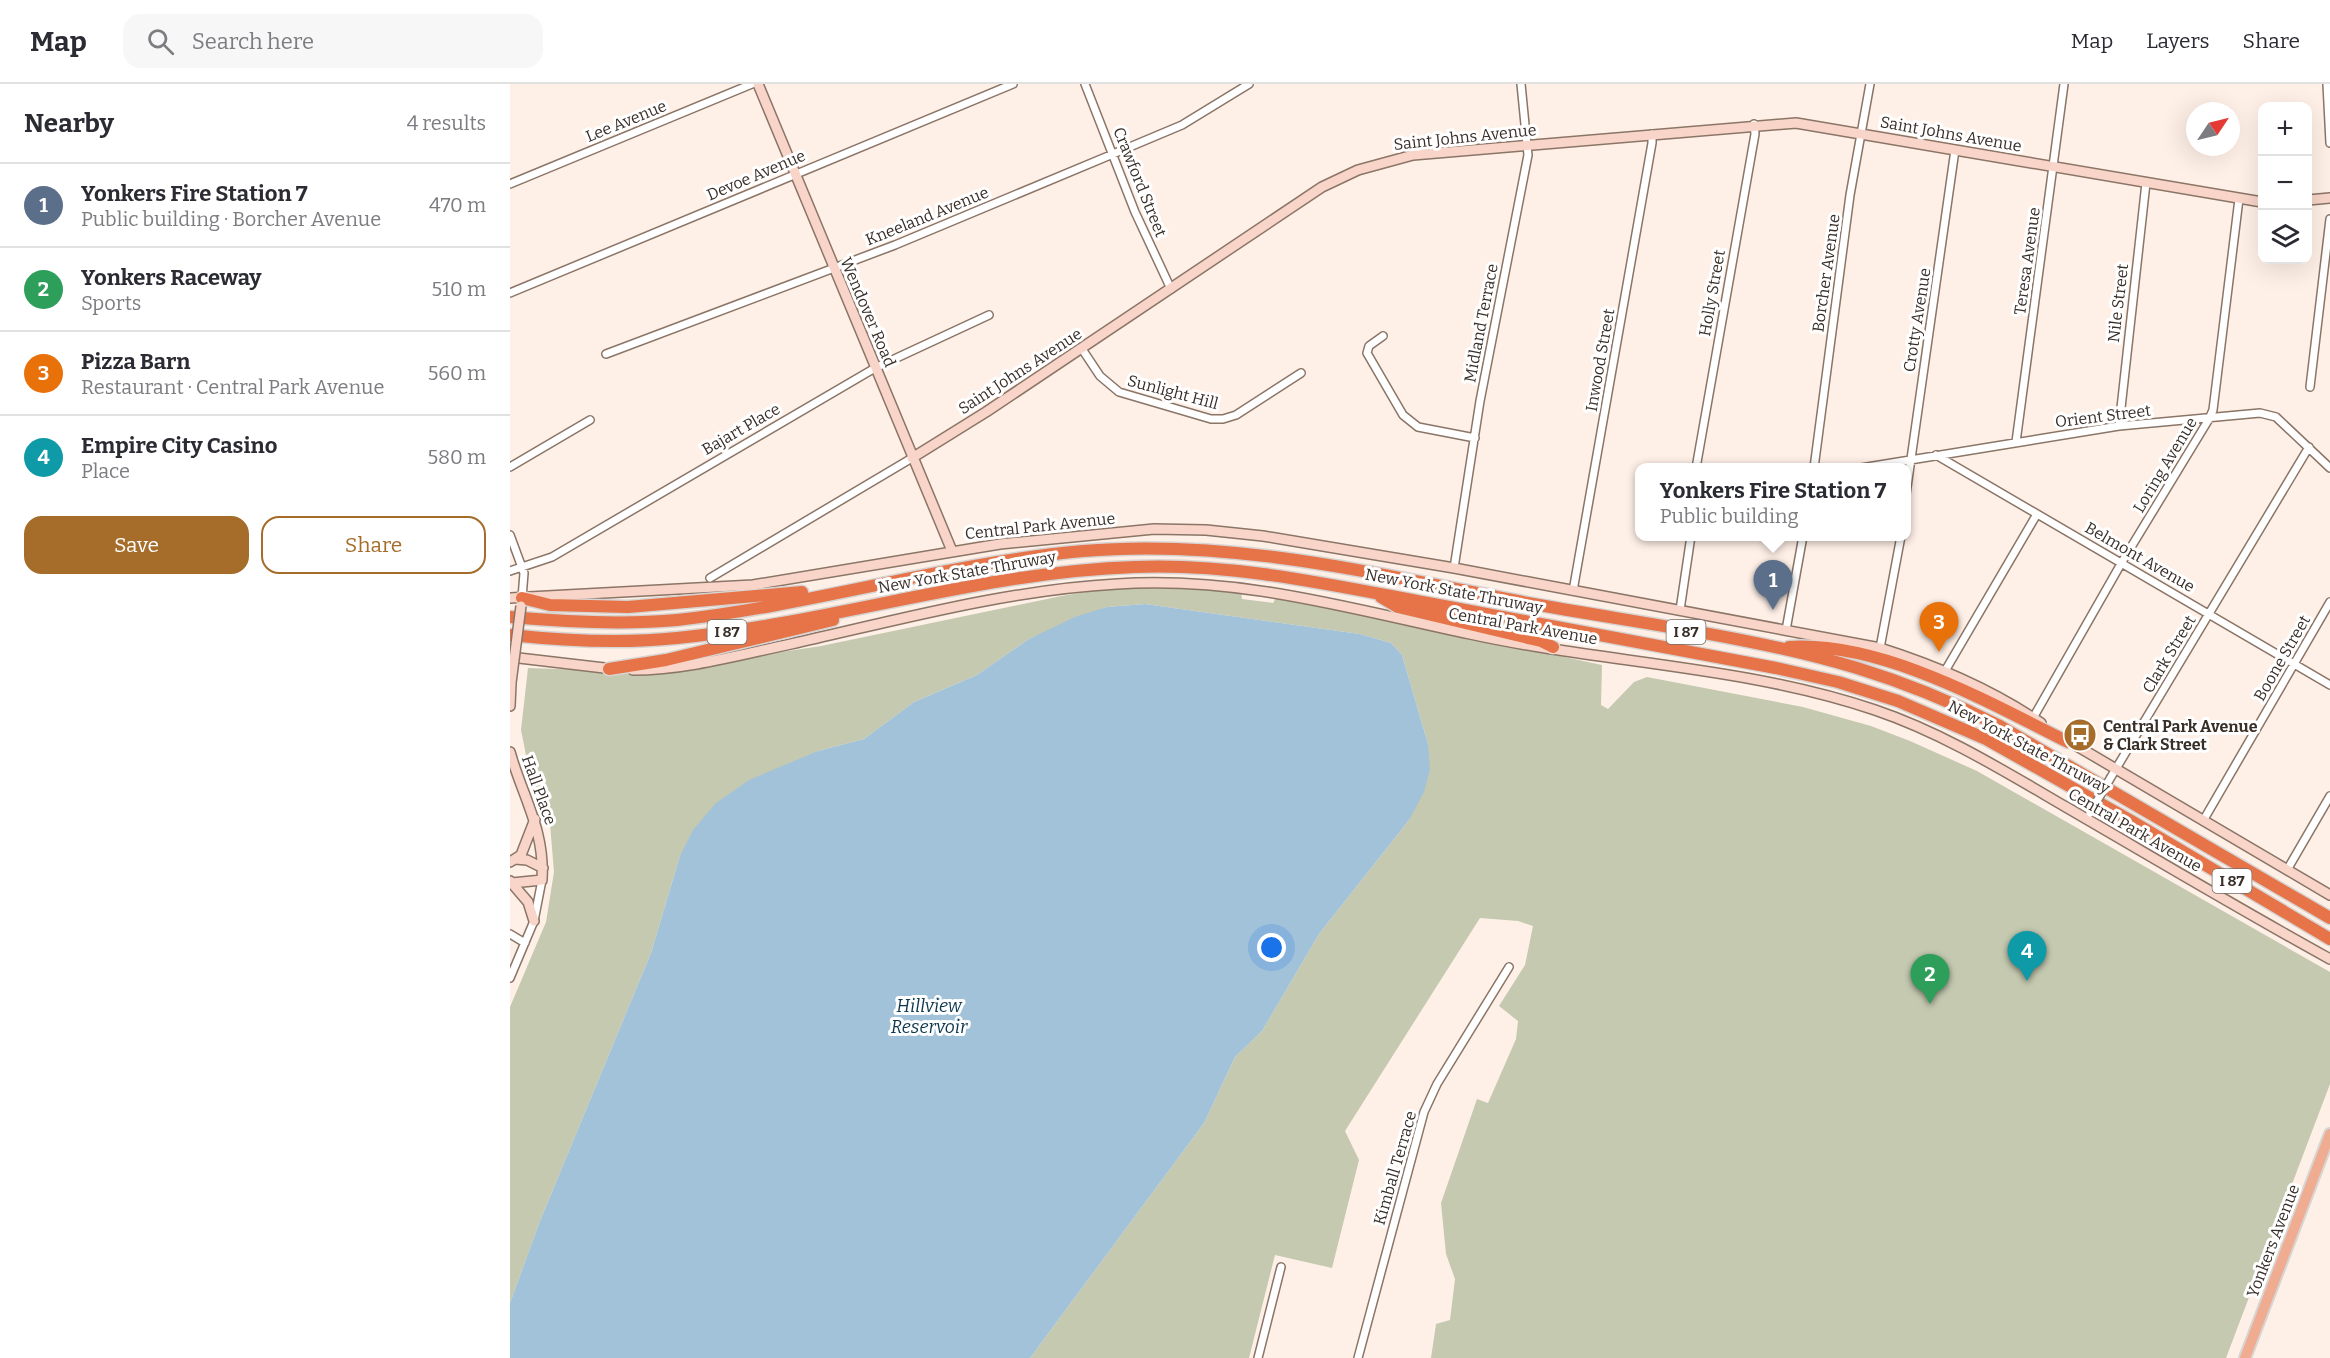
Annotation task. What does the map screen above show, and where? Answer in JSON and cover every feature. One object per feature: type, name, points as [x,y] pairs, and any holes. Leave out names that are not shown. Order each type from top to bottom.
[{"type":"highway","name":"New York State Thruway","points":[[510,617],[580,623],[675,620],[1080,551],[1163,548],[1237,551],[1299,560],[1777,648],[1884,676],[1998,724],[2330,918]]},
{"type":"highway","name":"New York State Thruway","points":[[510,635],[580,641],[675,639],[1044,575],[1137,567],[1232,570],[1375,593],[1797,673],[1898,701],[1957,725],[2023,760],[2330,939]]},
{"type":"highway","points":[[518,601],[550,605],[628,607],[893,583]]},
{"type":"highway","points":[[1375,593],[1398,607],[1541,641],[1552,647]]},
{"type":"highway","points":[[609,669],[666,660],[800,629],[904,600]]},
{"type":"highway","points":[[1777,648],[1807,646],[1873,658],[1910,669],[1984,700],[2068,742]]},
{"type":"main road","name":"Wendover Road","points":[[758,84],[952,550]]},
{"type":"main road","name":"Saint Johns Avenue","points":[[912,458],[1082,349],[1313,194],[1349,174],[1413,155],[1754,124],[1803,123],[2258,201]]},
{"type":"main road","points":[[2312,200],[2330,198]]},
{"type":"main road","name":"Central Park Avenue","points":[[518,601],[753,585],[952,550],[1154,529],[1206,530],[1263,536],[1454,568],[1880,648],[1986,688],[2113,773],[2203,821],[2330,895]]},
{"type":"main road","name":"Central Park Avenue","points":[[510,657],[609,669],[664,669],[1012,597],[1121,583],[1231,586],[1293,594],[1467,633],[1807,692],[1876,710],[1960,746],[2088,816],[2330,959]]},
{"type":"main road","points":[[510,706],[518,601]]},
{"type":"main road","name":"Hall Place","points":[[510,752],[541,841],[542,880]]},
{"type":"main road","points":[[512,860],[521,855],[535,819]]},
{"type":"main road","points":[[512,860],[527,860],[543,868]]},
{"type":"main road","points":[[511,882],[542,880]]},
{"type":"main road","points":[[511,882],[528,902],[534,921]]},
{"type":"main road","name":"Yonkers Avenue","points":[[2245,1358],[2330,1134]]},
{"type":"street","name":"Lee Avenue","points":[[510,184],[752,84]]},
{"type":"street","name":"Devoe Avenue","points":[[510,293],[1012,84]]},
{"type":"street","name":"Crawford Street","points":[[1085,84],[1135,212],[1171,289]]},
{"type":"street","name":"Kneeland Avenue","points":[[606,354],[834,268],[1113,154],[1182,125],[1249,84]]},
{"type":"street","name":"Midland Terrace","points":[[1454,568],[1475,438],[1528,155],[1521,84]]},
{"type":"street","name":"Borcher Avenue","points":[[1815,463],[1848,206],[1869,84]]},
{"type":"street","name":"Teresa Avenue","points":[[2016,441],[2064,84]]},
{"type":"street","points":[[2326,84],[2330,143]]},
{"type":"street","name":"Holly Street","points":[[1697,463],[1755,134],[1754,124]]},
{"type":"street","name":"Inwood Street","points":[[1574,591],[1652,134]]},
{"type":"street","name":"Crotty Avenue","points":[[1910,463],[1955,150]]},
{"type":"street","name":"Nile Street","points":[[2119,426],[2146,183]]},
{"type":"street","name":"Loring Avenue","points":[[2033,718],[2122,562],[2213,410],[2239,199]]},
{"type":"street","points":[[2310,387],[2330,219]]},
{"type":"street","name":"Bajart Place","points":[[510,571],[552,557],[875,368],[989,315]]},
{"type":"street","points":[[1383,336],[1369,346],[1367,353],[1392,391],[1403,415],[1418,427],[1475,438]]},
{"type":"street","name":"Sunlight Hill","points":[[1082,349],[1100,376],[1119,392],[1211,419],[1223,419],[1236,415],[1300,373]]},
{"type":"street","name":"Orient Street","points":[[1886,463],[2119,426],[2260,413],[2276,417],[2330,468]]},
{"type":"street","points":[[510,466],[590,420]]},
{"type":"street","name":"Clark Street","points":[[2088,816],[2309,447]]},
{"type":"street","name":"Belmont Avenue","points":[[1935,454],[2330,685]]},
{"type":"street","name":"Saint Johns Avenue","points":[[710,578],[912,458]]},
{"type":"street","points":[[1946,671],[2037,514]]},
{"type":"street","points":[[510,536],[523,567],[518,601]]},
{"type":"street","points":[[1680,610],[1690,541]]},
{"type":"street","points":[[1786,630],[1802,541]]},
{"type":"street","points":[[1880,648],[1900,541]]},
{"type":"street","name":"Boone Street","points":[[2203,821],[2330,602]]},
{"type":"street","points":[[2287,870],[2330,796]]},
{"type":"street","name":"Hall Place","points":[[510,978],[534,921],[542,880]]},
{"type":"street","points":[[510,934],[525,943]]},
{"type":"street","name":"Kimball Terrace","points":[[1358,1358],[1424,1112],[1437,1084],[1509,967]]},
{"type":"street","points":[[1258,1358],[1281,1267]]},
{"type":"green space","points":[[1119,587],[1241,591],[1242,599],[1273,603],[1277,596],[1602,665],[1601,705],[1608,709],[1634,682],[1647,677],[1803,707],[1871,726],[1977,771],[2330,972],[2330,1084],[2226,1358],[1431,1358],[1436,1324],[1450,1320],[1455,1279],[1446,1254],[1441,1203],[1477,1099],[1488,1103],[1516,1039],[1518,1021],[1499,1006],[1525,965],[1533,926],[1518,921],[1480,918],[1345,1131],[1359,1160],[1332,1268],[1275,1255],[1249,1358],[1030,1358],[1204,1123],[1235,1057],[1262,1031],[1319,934],[1409,820],[1428,744],[1402,655],[1391,643],[1360,634],[1145,604],[1107,607],[1029,639],[977,675],[914,702],[864,739],[818,751],[680,856],[651,953],[540,1221],[510,1303],[510,1007],[546,922],[554,872],[550,824],[528,765],[521,730],[528,668],[651,672],[821,646],[1061,596]]},
{"type":"water","name":"Hillview Reservoir","points":[[1145,604],[1360,634],[1391,643],[1402,655],[1428,744],[1430,769],[1424,792],[1409,820],[1319,934],[1262,1031],[1235,1057],[1204,1123],[1030,1358],[510,1358],[510,1303],[540,1221],[651,953],[680,856],[693,830],[716,803],[749,780],[818,751],[864,739],[914,702],[977,675],[1029,639],[1075,617],[1107,607]]},
{"type":"place","name":"Yonkers Fire Station 7","points":[[1773,610]]},
{"type":"place","name":"Pizza Barn","points":[[1939,652]]},
{"type":"place","name":"Central Park Avenue & Clark Street","points":[[2080,735]]},
{"type":"place","name":"Empire City Casino","points":[[2027,981]]},
{"type":"place","name":"Yonkers Raceway","points":[[1930,1004]]}]
